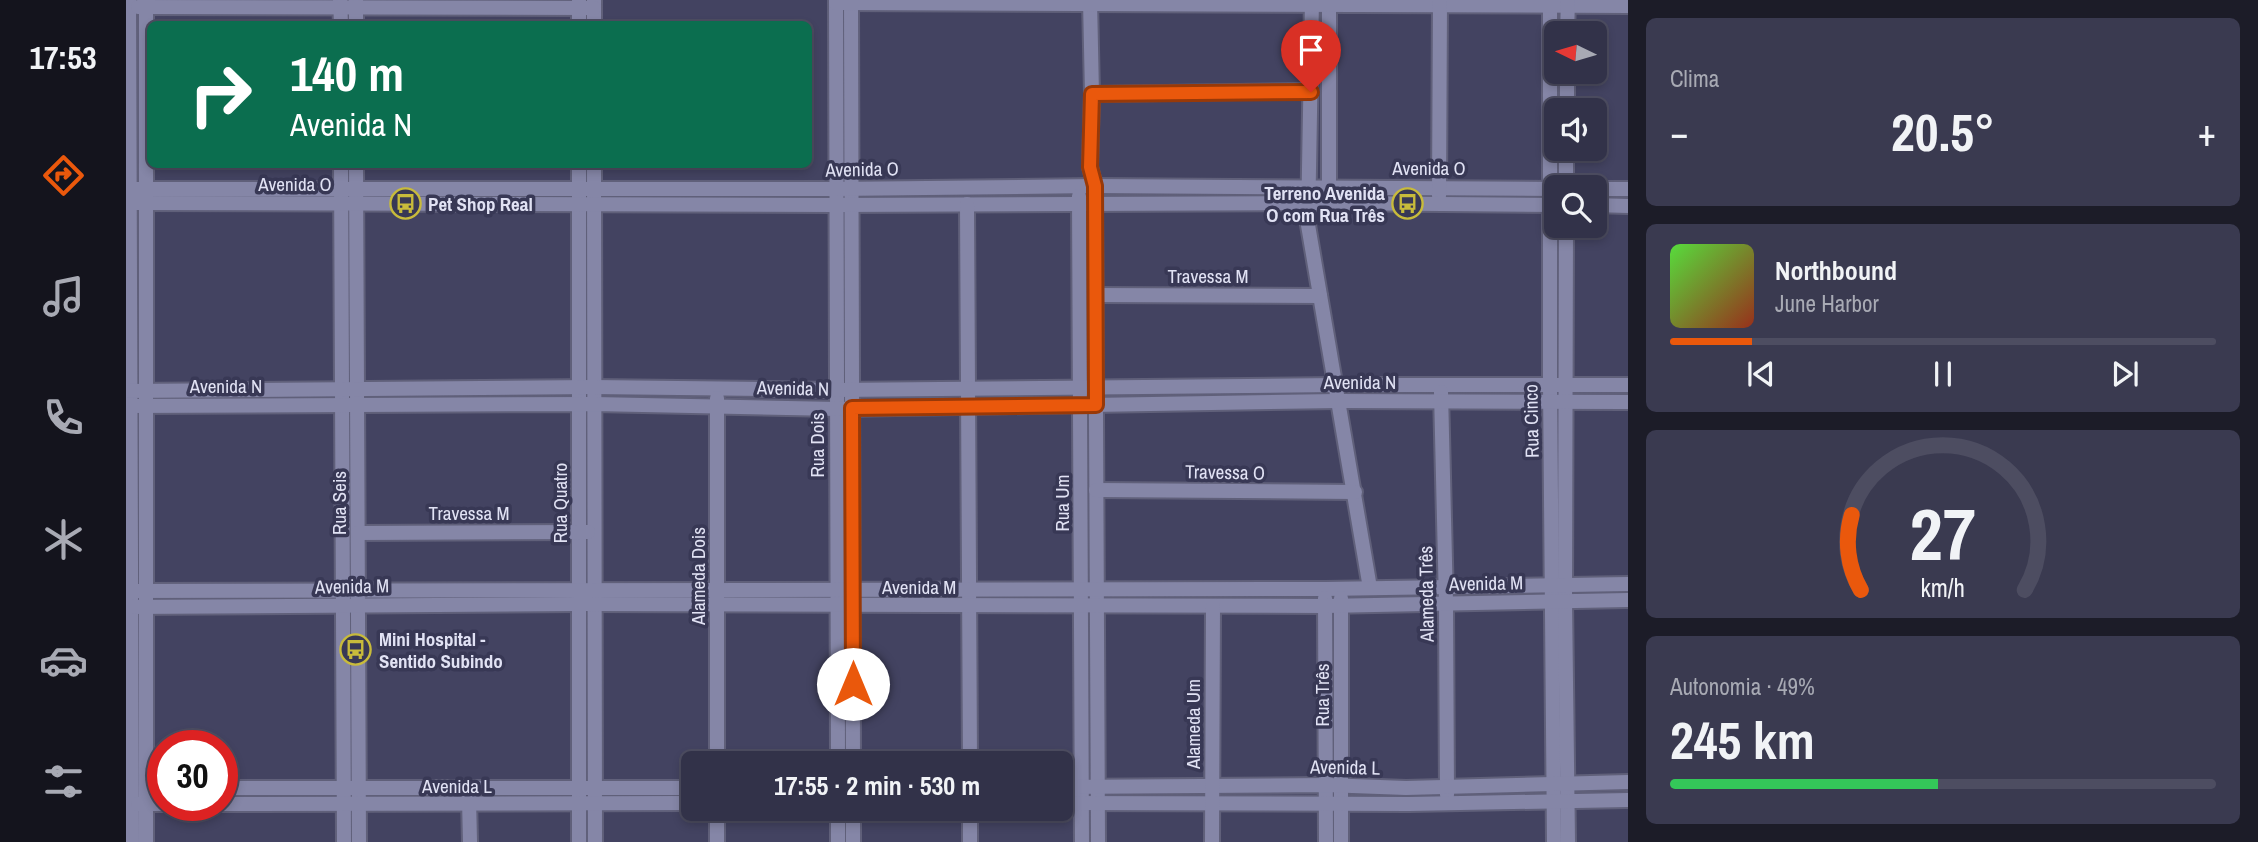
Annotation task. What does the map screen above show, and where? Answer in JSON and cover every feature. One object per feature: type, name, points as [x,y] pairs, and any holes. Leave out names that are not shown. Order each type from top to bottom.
[{"type":"street","points":[[844,2],[1440,2],[1628,6]]},
{"type":"street","name":"Rua Dois","points":[[844,2],[851,188],[853,751]]},
{"type":"street","name":"Rua Dois","points":[[838,751],[836,189],[844,2]]},
{"type":"street","name":"Rua Um","points":[[1082,842],[1089,589],[1080,406],[1079,204],[1088,186],[1090,167],[1090,2]]},
{"type":"street","points":[[1439,204],[1440,2]]},
{"type":"street","points":[[135,599],[147,398],[146,3]]},
{"type":"street","points":[[340,3],[341,21]]},
{"type":"street","points":[[356,3],[356,21]]},
{"type":"street","points":[[1312,3],[1308,225],[1370,588]]},
{"type":"street","points":[[1329,3],[1329,203]]},
{"type":"street","name":"Rua Cinco","points":[[1550,3],[1553,175]]},
{"type":"street","points":[[1567,21],[1568,3]]},
{"type":"street","points":[[132,842],[135,804],[135,599],[128,399],[128,5],[594,4]]},
{"type":"street","points":[[1092,94],[1311,92]]},
{"type":"street","name":"Rua Seis","points":[[341,168],[343,389],[351,406],[358,533],[351,598]]},
{"type":"street","name":"Rua Seis","points":[[344,842],[351,805],[351,406],[358,390],[356,168]]},
{"type":"street","name":"Rua Quatro","points":[[580,168],[586,188],[587,803],[594,842]]},
{"type":"street","name":"Rua Quatro","points":[[586,188],[593,168]]},
{"type":"street","name":"Avenida O","points":[[129,196],[341,188],[836,189],[1088,186],[1544,189]]},
{"type":"street","name":"Rua Um","points":[[1088,186],[1095,204],[1096,387],[1096,490],[1089,589]]},
{"type":"street","points":[[1607,189],[1628,189]]},
{"type":"street","name":"Avenida O","points":[[147,196],[341,204],[1544,205]]},
{"type":"street","points":[[967,204],[970,751]]},
{"type":"street","points":[[1607,205],[1628,206]]},
{"type":"street","name":"Rua Cinco","points":[[1554,238],[1558,384],[1560,784],[1568,842]]},
{"type":"street","name":"Rua Cinco","points":[[1558,384],[1565,238]]},
{"type":"street","name":"Travessa M","points":[[1095,295],[1320,296]]},
{"type":"street","name":"Alameda Três","points":[[1441,385],[1447,803]]},
{"type":"street","name":"Avenida N","points":[[128,399],[343,389],[852,390],[1628,385]]},
{"type":"street","name":"Alameda Dois","points":[[717,751],[718,389]]},
{"type":"street","name":"Avenida N","points":[[147,398],[351,406],[586,405],[836,409],[1338,401],[1628,402]]},
{"type":"street","name":"Travessa O","points":[[1096,490],[1355,492]]},
{"type":"street","name":"Travessa M","points":[[358,533],[587,532]]},
{"type":"street","name":"Avenida M","points":[[135,599],[587,597],[717,590],[852,598],[969,590],[1341,589],[1628,584]]},
{"type":"street","name":"Rua Três","points":[[1325,589],[1326,842]]},
{"type":"street","name":"Rua Três","points":[[1341,589],[1341,842]]},
{"type":"street","name":"Avenida M","points":[[587,597],[717,606],[837,598]]},
{"type":"street","name":"Avenida M","points":[[852,598],[969,606],[1325,606],[1628,600]]},
{"type":"street","name":"Rua Um","points":[[1089,606],[1098,842]]},
{"type":"street","name":"Alameda Um","points":[[1212,842],[1213,606]]},
{"type":"street","name":"Avenida L","points":[[1073,787],[1447,787],[1628,782]]},
{"type":"street","name":"Avenida L","points":[[238,788],[681,788]]},
{"type":"street","points":[[469,789],[470,842]]},
{"type":"street","name":"Avenida L","points":[[1073,803],[1341,804],[1628,800]]},
{"type":"street","name":"Rua Cinco","points":[[1554,842],[1561,801]]},
{"type":"street","name":"Rua Quatro","points":[[579,842],[587,803]]},
{"type":"street","name":"Avenida L","points":[[238,804],[681,803]]},
{"type":"street","points":[[135,804],[146,842]]},
{"type":"street","name":"Rua Seis","points":[[351,805],[359,842]]},
{"type":"street","points":[[717,821],[717,842]]},
{"type":"street","points":[[838,821],[838,842]]},
{"type":"street","points":[[853,821],[853,842]]},
{"type":"street","points":[[970,821],[970,842]]},
{"type":"place","name":"Pet Shop Real","points":[[405,204]]},
{"type":"place","name":"Terreno Avenida O com Rua Três","points":[[1408,204]]},
{"type":"place","name":"Mini Hospital - Sentido Subindo","points":[[356,650]]},
{"type":"route","points":[[853,684],[852,408],[1096,405],[1095,186],[1090,167],[1092,94],[1311,92]]}]
